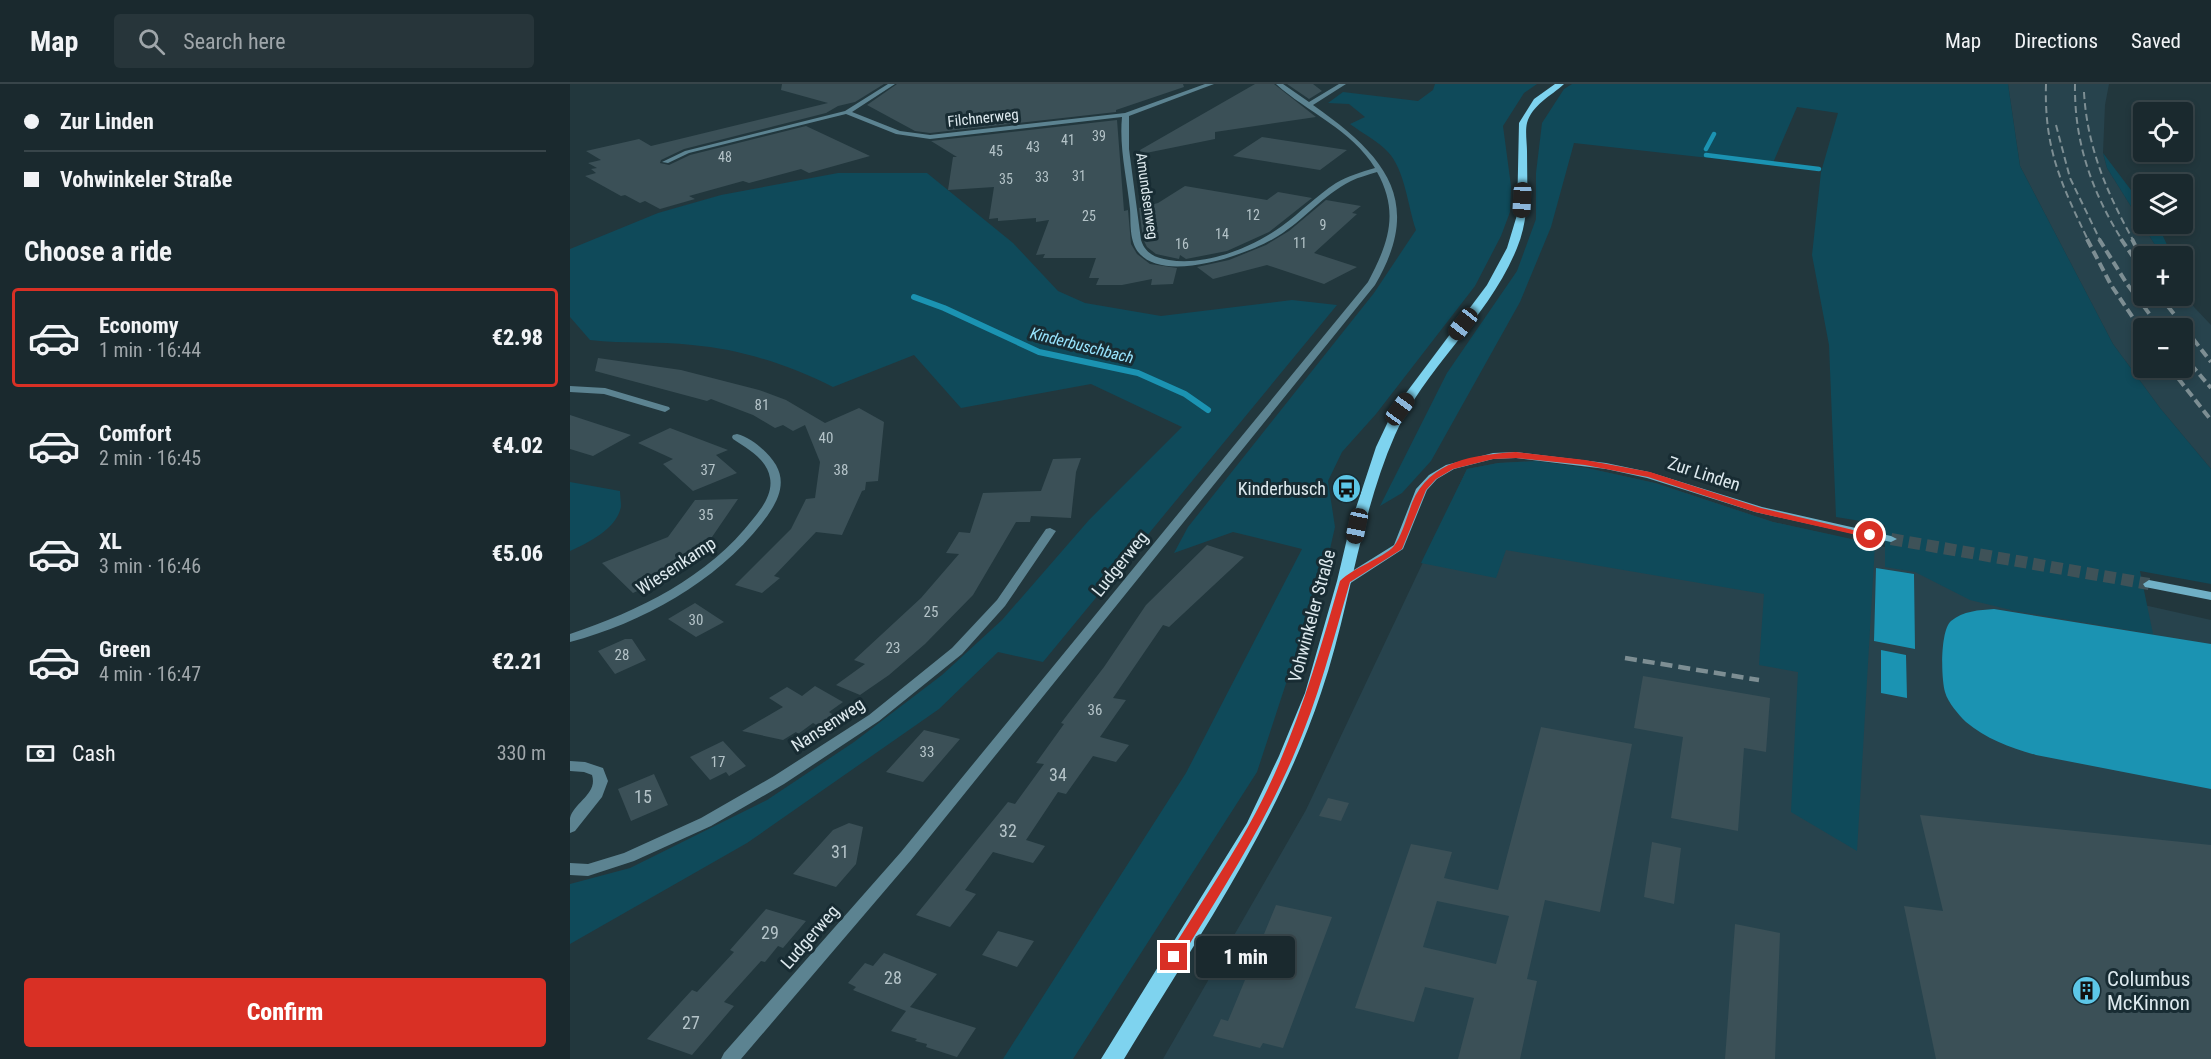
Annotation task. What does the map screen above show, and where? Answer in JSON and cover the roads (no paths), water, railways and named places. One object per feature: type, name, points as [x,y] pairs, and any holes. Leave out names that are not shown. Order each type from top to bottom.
[{"type":"main road","name":"Vohwinkeler Straße","points":[[1112,1059],[1255,826],[1288,756],[1313,693],[1373,471],[1400,409],[1492,286],[1512,248],[1522,215],[1523,123],[1537,101],[1560,84]]},
{"type":"street","points":[[666,162],[687,153],[847,112],[892,84]]},
{"type":"street","points":[[1126,115],[1211,84]]},
{"type":"street","name":"Ludgerweg","points":[[730,1059],[906,856],[1372,283],[1388,250],[1394,218],[1391,195],[1380,169],[1349,134],[1279,84]]},
{"type":"street","points":[[1309,105],[1343,84]]},
{"type":"street","name":"Filchnerweg","points":[[847,112],[892,132],[930,137],[1126,115]]},
{"type":"street","name":"Amundsenweg","points":[[1126,115],[1126,145],[1138,245],[1144,254],[1158,260],[1178,263],[1204,261],[1259,244],[1276,234],[1345,181],[1380,169]]},
{"type":"street","points":[[570,389],[605,391],[664,409]]},
{"type":"street","name":"Wiesenkamp","points":[[570,638],[600,628],[674,592],[734,550],[753,531],[770,505],[776,485],[775,475],[766,458],[737,437]]},
{"type":"street","name":"Zur Linden","points":[[1345,581],[1399,547],[1422,489],[1433,477],[1450,467],[1493,456],[1535,456],[1650,475],[1759,510],[1891,539]]},
{"type":"street","name":"Nansenweg","points":[[570,869],[588,870],[629,857],[706,822],[779,780],[874,718],[957,651],[1001,603],[1050,531]]},
{"type":"street","points":[[2149,584],[2211,596]]},
{"type":"street","points":[[570,766],[585,767],[598,772],[601,781],[597,793],[570,827]]},
{"type":"water","points":[[1876,568],[1914,574],[1915,649],[1874,641]]},
{"type":"water","points":[[1994,609],[2211,644],[2211,789],[2036,755],[1999,742],[1966,722],[1951,704],[1945,692],[1942,666],[1945,634],[1951,621],[1961,615]]},
{"type":"water","points":[[1881,650],[1906,655],[1907,698],[1881,693]]},
{"type":"waterway","points":[[1706,149],[1714,134]]},
{"type":"waterway","points":[[1706,155],[1819,169]]},
{"type":"waterway","name":"Kinderbuschbach","points":[[914,297],[944,308],[1039,352],[1138,373],[1185,394],[1208,410]]},
{"type":"tunnel","points":[[1891,539],[2149,584]]},
{"type":"railway","points":[[2046,84],[2046,107],[2051,147],[2062,183],[2088,240]]},
{"type":"railway","points":[[2075,84],[2078,126],[2087,166],[2102,204],[2122,240]]},
{"type":"railway","points":[[2084,92],[2094,151],[2107,187],[2133,240]]},
{"type":"railway","points":[[2056,125],[2070,178],[2100,240]]},
{"type":"railway","points":[[2087,239],[2111,285],[2133,318]]},
{"type":"railway","points":[[2099,239],[2127,284],[2152,318]]},
{"type":"railway","points":[[2121,239],[2133,257]]},
{"type":"railway","points":[[2132,239],[2136,246]]},
{"type":"railway","points":[[2168,306],[2211,362]]},
{"type":"railway","points":[[2193,367],[2211,388]]},
{"type":"railway","points":[[2178,378],[2211,420]]},
{"type":"railway","points":[[1625,658],[1759,680]]},
{"type":"place","name":"Kinderbusch","points":[[1347,489]]},
{"type":"place","name":"Columbus McKinnon","points":[[2086,991]]}]
